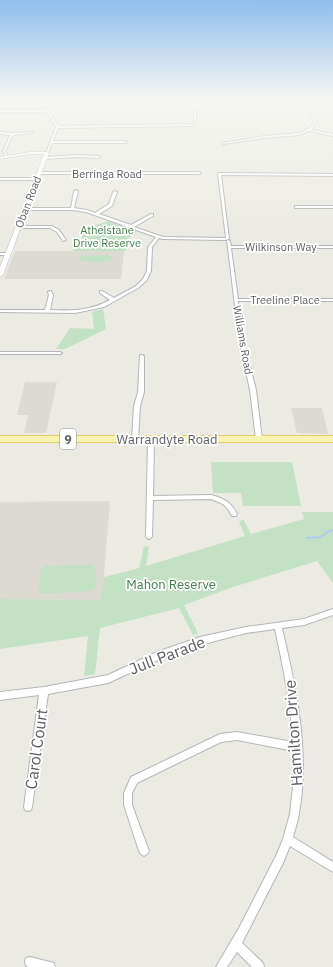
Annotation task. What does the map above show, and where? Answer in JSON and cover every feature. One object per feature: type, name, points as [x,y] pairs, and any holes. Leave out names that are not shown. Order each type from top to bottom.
[{"type":"main road","name":"Warrandyte Road","points":[[0,439],[333,440]]},
{"type":"street","points":[[7,156],[4,151],[8,144]]},
{"type":"street","name":"Oban Road","points":[[0,275],[50,144]]},
{"type":"street","points":[[0,148],[6,148]]},
{"type":"street","points":[[0,158],[7,156],[46,155],[99,157]]},
{"type":"street","name":"Berringa Road","points":[[39,173],[199,173]]},
{"type":"street","name":"Williams Road","points":[[259,439],[253,390],[241,339],[230,247],[227,239],[219,174],[333,175]]},
{"type":"street","points":[[0,179],[37,179]]},
{"type":"street","points":[[72,209],[76,191]]},
{"type":"street","points":[[96,214],[111,205],[115,192]]},
{"type":"street","points":[[296,207],[333,207]]},
{"type":"street","points":[[25,209],[72,209],[96,214],[158,237],[174,239],[227,239]]},
{"type":"street","points":[[131,227],[152,215]]},
{"type":"street","points":[[19,227],[51,228],[58,232],[64,240]]},
{"type":"street","points":[[0,312],[90,310],[114,300],[137,287],[145,280],[148,271],[150,247],[158,237]]},
{"type":"street","name":"Wilkinson Way","points":[[230,247],[333,247]]},
{"type":"street","points":[[0,254],[8,254]]},
{"type":"street","points":[[47,312],[51,295],[50,292]]},
{"type":"street","points":[[101,292],[114,300]]},
{"type":"street","name":"Treeline Place","points":[[236,300],[333,300]]},
{"type":"street","points":[[0,352],[60,353]]},
{"type":"street","points":[[135,439],[137,406],[141,392],[142,356]]},
{"type":"street","points":[[149,536],[151,440]]},
{"type":"street","points":[[150,498],[211,497],[220,499],[232,509],[234,514]]},
{"type":"street","name":"Jull Parade","points":[[0,696],[44,691],[108,679],[160,655],[206,639],[246,630],[304,622],[333,612]]},
{"type":"street","name":"Hamilton Drive","points":[[220,967],[237,944],[288,839],[297,797],[295,712],[288,670],[278,626]]},
{"type":"street","name":"Carol Court","points":[[28,807],[44,691]]},
{"type":"street","points":[[144,851],[128,805],[128,793],[134,780],[220,738],[237,736],[297,747]]},
{"type":"street","points":[[288,839],[333,867]]},
{"type":"street","points":[[237,944],[259,967]]},
{"type":"street","points":[[30,962],[50,967]]},
{"type":"shaded area","points":[[15,251],[124,251],[121,279],[4,279]]},
{"type":"shaded area","points":[[25,382],[57,382],[46,433],[24,433],[28,415],[17,415]]},
{"type":"shaded area","points":[[291,408],[322,408],[328,434],[297,433]]},
{"type":"shaded area","points":[[110,501],[102,600],[0,599],[0,502]]},
{"type":"green space","name":"Athelstane Drive Reserve","points":[[108,221],[136,232],[128,239],[126,251],[72,251],[81,242],[84,229]]},
{"type":"green space","points":[[108,255],[114,258],[107,261],[96,262],[85,261],[78,258],[82,256]]},
{"type":"green space","points":[[103,309],[106,329],[65,349],[56,349],[70,328],[94,329],[92,312]]},
{"type":"green space","points":[[211,462],[292,462],[301,506],[243,506],[241,493],[213,493]]},
{"type":"green space","name":"Mahon Reserve","points":[[302,512],[333,512],[333,583],[317,561],[233,587],[184,605],[198,633],[193,635],[179,608],[100,628],[95,674],[84,676],[88,636],[0,649],[0,599],[101,600],[104,577],[139,568],[144,546],[149,547],[146,566],[245,536],[239,522],[243,519],[251,534],[304,519]]},
{"type":"green space","points":[[92,565],[96,569],[95,587],[90,591],[42,594],[39,592],[40,571],[45,566]]},
{"type":"waterway","points":[[328,532],[333,530]]},
{"type":"waterway","points":[[307,538],[321,537],[328,532]]}]
